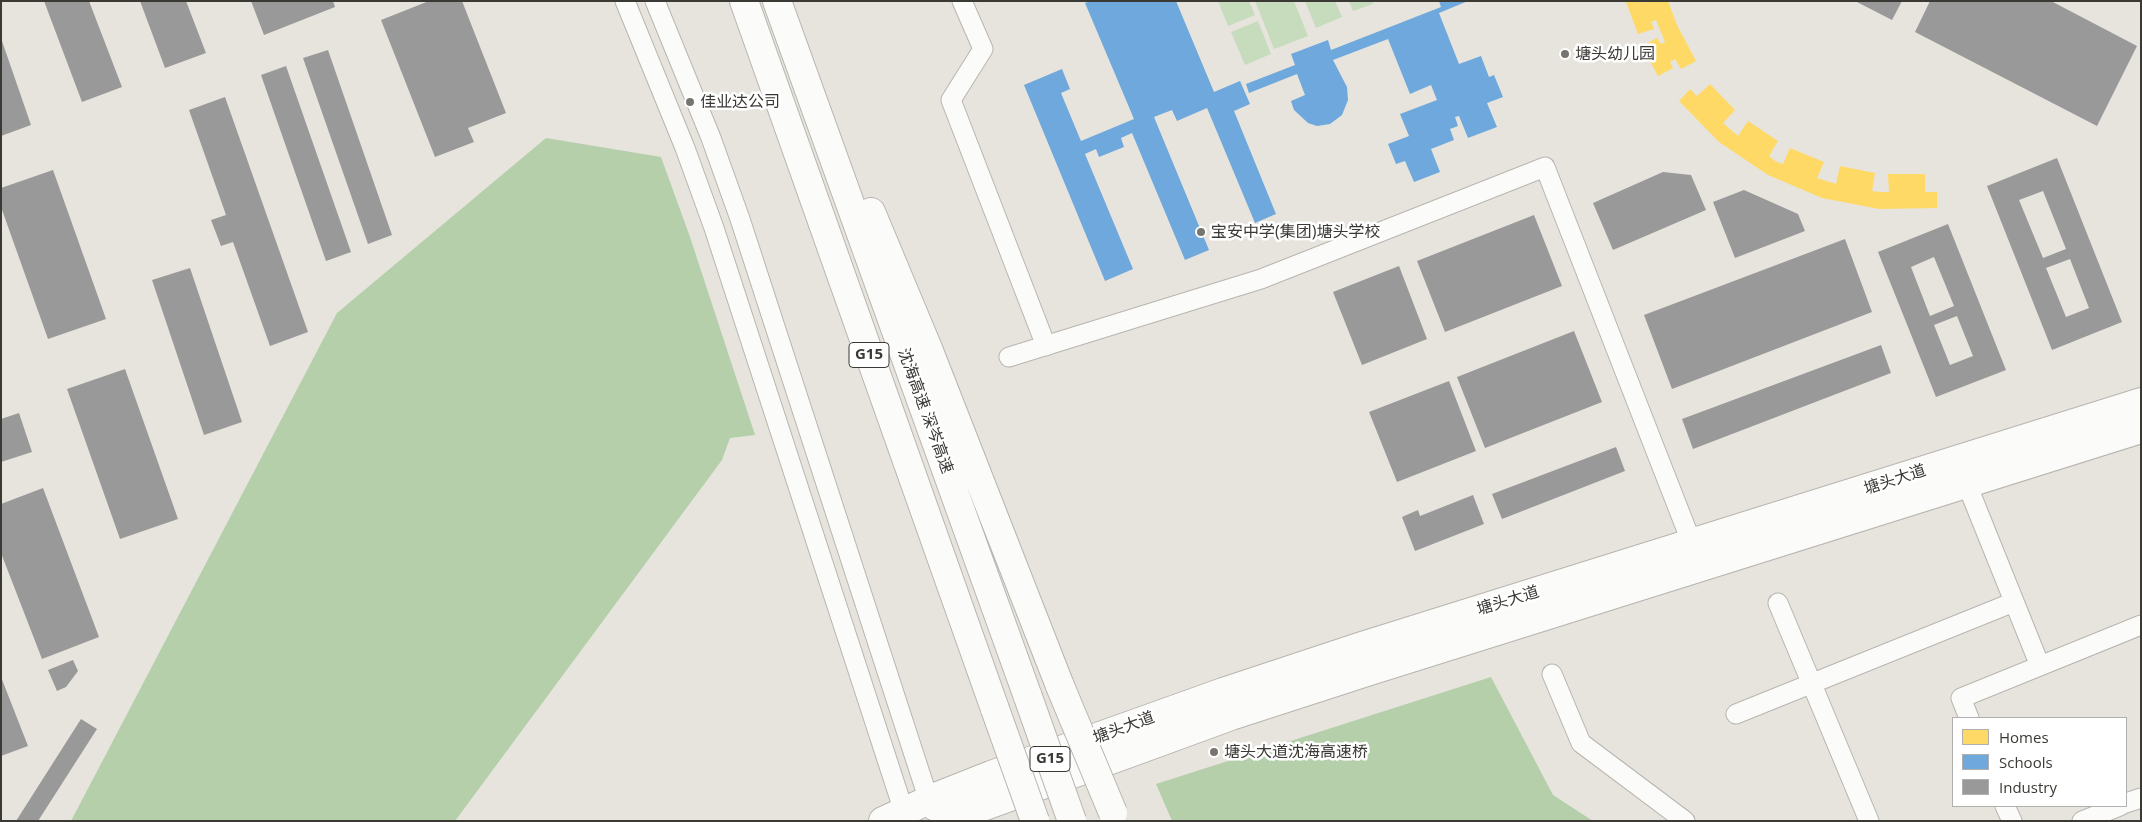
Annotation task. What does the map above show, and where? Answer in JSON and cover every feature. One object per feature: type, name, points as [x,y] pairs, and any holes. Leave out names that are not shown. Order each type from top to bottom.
[{"type":"main road","name":"沈海高速 深岑高速","points":[[744,1],[1035,821]]},
{"type":"main road","name":"沈海高速 深岑高速","points":[[780,8],[1072,821]]},
{"type":"main road","points":[[780,8],[894,264],[1060,686],[1114,817]]},
{"type":"main road","name":"塘头大道","points":[[898,818],[936,814],[1240,713],[1697,555],[1962,471],[2141,402]]},
{"type":"main road","name":"塘头大道","points":[[1962,471],[2141,428]]},
{"type":"street","points":[[625,1],[685,148],[714,228],[898,818]]},
{"type":"street","points":[[655,1],[697,103],[740,219],[936,814]]},
{"type":"street","points":[[962,1],[983,49],[951,100],[1046,346]]},
{"type":"street","points":[[1009,357],[1260,279],[1545,168],[1697,555]]},
{"type":"street","points":[[1962,471],[2040,666]]},
{"type":"street","points":[[1736,714],[2014,602]]},
{"type":"street","points":[[1778,603],[1869,821]]},
{"type":"street","points":[[1969,717],[1961,698],[2141,624]]},
{"type":"street","points":[[1552,674],[1581,743],[1685,821]]},
{"type":"street","points":[[2127,804],[2141,798]]},
{"type":"street","points":[[2006,807],[2012,821]]},
{"type":"street","points":[[2082,821],[2117,807]]},
{"type":"green space","points":[[1218,1],[1249,1],[1255,15],[1228,26]]},
{"type":"green space","points":[[1255,1],[1294,1],[1308,36],[1274,49]]},
{"type":"green space","points":[[1305,1],[1335,1],[1342,17],[1316,28]]},
{"type":"green space","points":[[1349,1],[1372,1],[1373,4],[1353,11]]},
{"type":"green space","points":[[1258,21],[1271,54],[1245,65],[1231,32]]},
{"type":"green space","points":[[546,138],[661,157],[690,237],[755,435],[730,438],[722,460],[455,821],[71,821],[337,313]]},
{"type":"green space","points":[[1491,677],[1553,795],[1593,821],[1172,821],[1156,784]]},
{"type":"building: Homes","points":[[1644,1],[1645,3],[1650,1],[1668,1],[1677,25],[1696,61],[1681,69],[1675,59],[1670,62],[1673,68],[1658,76],[1642,46],[1657,38],[1661,44],[1665,42],[1656,20],[1651,22],[1654,29],[1638,34],[1626,2]]},
{"type":"building: Homes","points":[[1710,84],[1735,110],[1723,123],[1738,136],[1748,121],[1778,141],[1769,156],[1775,161],[1783,164],[1790,148],[1824,162],[1817,178],[1836,184],[1840,166],[1875,173],[1872,191],[1880,192],[1889,192],[1888,174],[1925,174],[1925,192],[1937,192],[1937,208],[1879,209],[1822,198],[1768,175],[1719,142],[1679,101],[1690,89],[1697,96]]},
{"type":"building: Schools","points":[[1090,1],[1176,1],[1214,92],[1240,81],[1250,104],[1234,111],[1276,214],[1255,223],[1207,108],[1177,121],[1172,110],[1154,117],[1209,250],[1185,260],[1132,133],[1121,138],[1124,147],[1099,157],[1096,149],[1085,154],[1133,269],[1105,281],[1024,85],[1062,69],[1070,89],[1061,93],[1081,141],[1134,119],[1085,3]]},
{"type":"building: Schools","points":[[1439,1],[1468,1],[1439,13],[1459,64],[1481,56],[1489,77],[1494,75],[1503,97],[1487,103],[1497,127],[1468,138],[1459,116],[1455,117],[1458,126],[1450,129],[1454,140],[1431,149],[1440,172],[1414,182],[1405,161],[1396,164],[1388,144],[1409,136],[1400,114],[1437,100],[1431,85],[1410,94],[1388,39],[1333,60],[1347,87],[1348,100],[1342,115],[1330,124],[1317,126],[1308,123],[1294,110],[1291,101],[1305,95],[1297,74],[1249,93],[1246,84],[1295,65],[1291,54],[1328,40],[1331,50],[1441,7]]},
{"type":"building: Industry","points":[[44,1],[89,1],[122,87],[82,102]]},
{"type":"building: Industry","points":[[140,1],[186,1],[206,53],[165,68]]},
{"type":"building: Industry","points":[[251,1],[333,1],[335,7],[264,35]]},
{"type":"building: Industry","points":[[429,1],[462,1],[506,113],[468,128],[474,142],[435,157],[381,20]]},
{"type":"building: Industry","points":[[1855,1],[1902,1],[1892,20]]},
{"type":"building: Industry","points":[[1930,1],[2051,1],[2137,46],[2097,126],[1915,32]]},
{"type":"building: Industry","points":[[1,42],[31,125],[1,136]]},
{"type":"building: Industry","points":[[328,50],[392,235],[368,244],[303,58]]},
{"type":"building: Industry","points":[[286,66],[351,252],[326,261],[261,75]]},
{"type":"building: Industry","points":[[225,97],[308,332],[270,346],[233,242],[221,246],[211,220],[226,215],[189,110]]},
{"type":"building: Industry","points":[[2057,158],[2122,322],[2052,350],[1987,186]],"holes":[[[2043,191],[2066,249],[2043,258],[2019,200]],[[2070,259],[2089,308],[2066,317],[2046,268]]]},
{"type":"building: Industry","points":[[53,170],[106,319],[48,339],[1,207],[1,188]]},
{"type":"building: Industry","points":[[1663,172],[1691,175],[1706,210],[1613,250],[1593,203]]},
{"type":"building: Industry","points":[[1744,190],[1798,214],[1805,231],[1735,258],[1713,202]]},
{"type":"building: Industry","points":[[1534,215],[1562,286],[1445,332],[1417,261]]},
{"type":"building: Industry","points":[[1948,224],[2006,370],[1936,397],[1878,252]],"holes":[[[1934,257],[1954,306],[1930,316],[1911,267]],[[1957,316],[1973,356],[1950,365],[1934,325]]]},
{"type":"building: Industry","points":[[1845,239],[1872,312],[1672,389],[1644,315]]},
{"type":"building: Industry","points":[[1399,266],[1427,339],[1362,365],[1333,292]]},
{"type":"building: Industry","points":[[190,268],[242,422],[204,435],[152,280]]},
{"type":"building: Industry","points":[[1574,331],[1602,402],[1485,448],[1457,377]]},
{"type":"building: Industry","points":[[1881,345],[1891,373],[1693,449],[1682,419]]},
{"type":"building: Industry","points":[[125,369],[178,519],[120,539],[67,389]]},
{"type":"building: Industry","points":[[1449,381],[1476,451],[1397,482],[1369,412]]},
{"type":"building: Industry","points":[[19,413],[32,452],[1,462],[1,419]]},
{"type":"building: Industry","points":[[1616,447],[1625,471],[1502,519],[1492,494]]},
{"type":"building: Industry","points":[[43,488],[99,637],[42,659],[1,553],[1,504]]},
{"type":"building: Industry","points":[[1473,495],[1484,524],[1415,551],[1402,517],[1418,510],[1420,516]]},
{"type":"building: Industry","points":[[73,660],[78,671],[66,687],[57,691],[48,670]]},
{"type":"building: Industry","points":[[1,677],[28,746],[1,756]]},
{"type":"building: Industry","points":[[81,719],[97,729],[38,821],[16,821]]},
{"type":"place","name":"塘头幼儿园","points":[[1565,54]]},
{"type":"place","name":"佳业达公司","points":[[690,102]]},
{"type":"place","name":"宝安中学(集团)塘头学校","points":[[1201,232]]},
{"type":"place","name":"塘头大道沈海高速桥","points":[[1214,752]]}]
